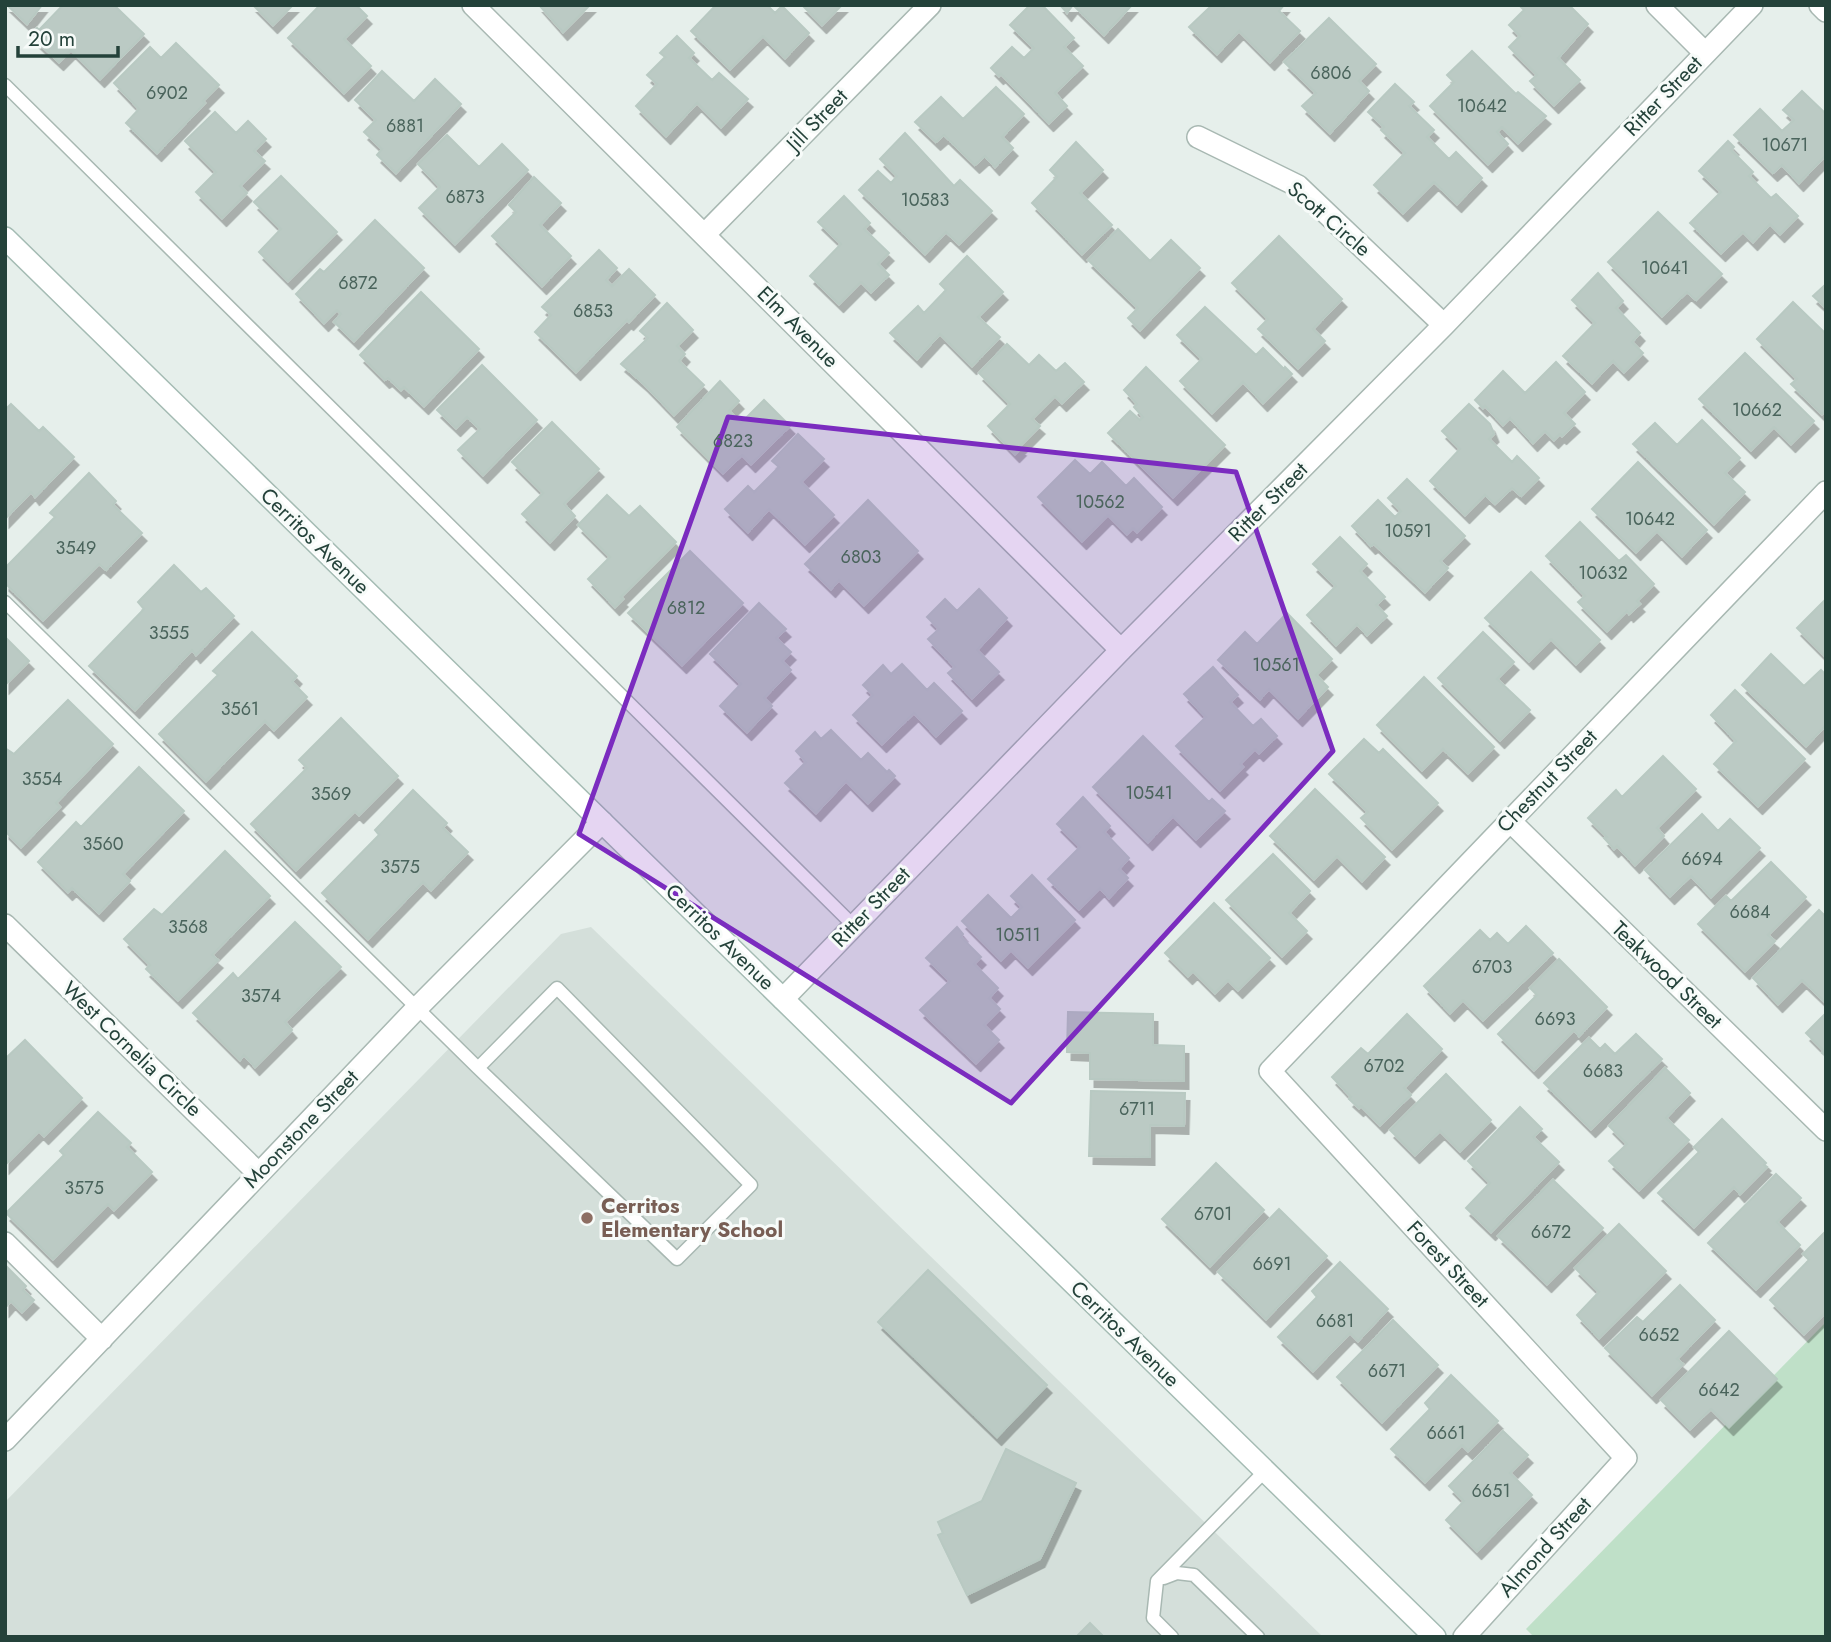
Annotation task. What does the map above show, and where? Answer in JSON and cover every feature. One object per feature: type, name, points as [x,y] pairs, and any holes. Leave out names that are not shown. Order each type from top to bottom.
[{"type":"street","name":"Elm Avenue","points":[[473,5],[1121,650]]},
{"type":"street","name":"Jill Street","points":[[705,234],[930,5]]},
{"type":"street","points":[[1657,5],[1705,53]]},
{"type":"street","name":"Ritter Street","points":[[783,999],[1121,650],[1444,324],[1752,5]]},
{"type":"street","points":[[1820,5],[1826,10]]},
{"type":"street","name":"Scott Circle","points":[[1198,137],[1298,186],[1444,324]]},
{"type":"street","name":"Cerritos Avenue","points":[[5,238],[1434,1637]]},
{"type":"street","name":"Chestnut Street","points":[[1270,1071],[1826,492]]},
{"type":"street","name":"Teakwood Street","points":[[1509,820],[1826,1130]]},
{"type":"street","name":"Moonstone Street","points":[[5,1440],[418,1007],[602,822]]},
{"type":"street","name":"West Cornelia Circle","points":[[5,925],[258,1174]]},
{"type":"street","name":"Forest Street","points":[[1270,1071],[1626,1458]]},
{"type":"street","points":[[5,1243],[102,1339]]},
{"type":"street","name":"Almond Street","points":[[1464,1637],[1626,1458]]},
{"type":"lane","points":[[5,85],[853,925]]},
{"type":"lane","points":[[5,602],[478,1068],[677,1259],[751,1185],[557,988],[478,1068]]},
{"type":"lane","points":[[1172,1637],[1153,1618],[1157,1581],[1265,1471]]},
{"type":"lane","points":[[1157,1581],[1177,1573],[1194,1575],[1258,1637]]},
{"type":"highlighted area","points":[[728,417],[1236,472],[1333,751],[1011,1103],[579,834]]},
{"type":"shaded area","name":"Cerritos Elementary School","points":[[591,927],[1323,1637],[5,1637],[5,1502],[561,934]]},
{"type":"green space","points":[[1826,1322],[1826,1637],[1534,1637],[1526,1629]]},
{"type":"building","points":[[7,5],[42,5],[27,24]]},
{"type":"building","points":[[63,5],[114,5],[144,34],[100,79],[71,50],[59,62],[30,35],[37,28],[39,30]]},
{"type":"building","points":[[253,5],[293,5],[273,25]]},
{"type":"building","points":[[320,5],[356,5],[367,16],[344,39],[371,66],[344,93],[288,38]]},
{"type":"building","points":[[539,5],[590,5],[563,32]]},
{"type":"building","points":[[716,5],[767,5],[775,13],[782,6],[809,33],[785,58],[763,36],[730,69],[691,31]]},
{"type":"building","points":[[802,5],[842,5],[822,25]]},
{"type":"building","points":[[1030,5],[1042,5],[1074,38],[1064,47],[1083,66],[1055,93],[1067,106],[1049,123],[1001,74],[999,76],[991,68],[1012,47],[1024,58],[1034,48],[1010,25]]},
{"type":"building","points":[[1060,5],[1073,5],[1067,13]]},
{"type":"building","points":[[1073,5],[1132,5],[1104,35]]},
{"type":"building","points":[[1212,5],[1284,5],[1279,11],[1300,31],[1270,62],[1239,31],[1217,54],[1189,27]]},
{"type":"building","points":[[1519,5],[1569,5],[1588,24],[1558,58],[1580,80],[1554,105],[1530,81],[1537,75],[1509,47],[1520,36],[1509,25],[1524,10]]},
{"type":"building","points":[[1329,18],[1376,64],[1359,81],[1369,91],[1330,133],[1302,106],[1316,93],[1284,62]]},
{"type":"building","points":[[677,36],[694,53],[689,58],[712,80],[719,73],[748,99],[721,127],[697,103],[666,136],[636,106],[657,84],[647,75],[665,57],[660,53]]},
{"type":"building","points":[[176,43],[219,85],[157,153],[126,123],[139,109],[114,83],[150,47],[161,58]]},
{"type":"building","points":[[1472,51],[1516,94],[1518,92],[1546,116],[1518,143],[1502,127],[1497,132],[1508,144],[1488,164],[1430,106],[1454,82],[1447,75]]},
{"type":"building","points":[[382,71],[414,101],[435,79],[461,104],[396,173],[377,155],[382,149],[364,132],[376,120],[355,100]]},
{"type":"building","points":[[1395,84],[1414,102],[1409,106],[1434,130],[1427,137],[1449,159],[1456,152],[1482,178],[1457,204],[1434,182],[1403,213],[1374,185],[1405,153],[1381,130],[1384,127],[1368,112]]},
{"type":"building","points":[[996,87],[1024,114],[1002,137],[1013,148],[995,167],[985,156],[975,165],[944,135],[936,142],[915,122],[941,97],[963,119]]},
{"type":"building","points":[[1802,91],[1826,114],[1826,155],[1799,183],[1782,165],[1773,173],[1734,135],[1760,109],[1782,131],[1794,120],[1783,110]]},
{"type":"building","points":[[215,112],[236,133],[248,121],[266,139],[254,151],[265,161],[240,186],[247,193],[222,218],[196,192],[216,172],[185,141]]},
{"type":"building","points":[[905,133],[954,186],[960,180],[992,211],[959,244],[946,232],[925,254],[859,190],[878,171],[891,183],[897,176],[880,159]]},
{"type":"building","points":[[447,135],[479,167],[502,144],[528,170],[455,244],[419,208],[440,187],[418,164]]},
{"type":"building","points":[[1728,141],[1734,147],[1731,150],[1753,172],[1749,176],[1771,198],[1776,194],[1798,216],[1780,234],[1770,224],[1753,242],[1743,232],[1721,253],[1690,223],[1721,192],[1699,171]]},
{"type":"building","points":[[1076,142],[1103,170],[1080,193],[1112,225],[1082,254],[1032,203],[1057,177],[1050,170]]},
{"type":"building","points":[[281,176],[337,232],[288,281],[259,252],[281,229],[254,202]]},
{"type":"building","points":[[534,177],[561,203],[540,225],[571,256],[542,286],[492,236],[516,212],[509,205]]},
{"type":"building","points":[[844,196],[870,223],[864,229],[889,253],[878,264],[889,275],[871,292],[861,282],[839,304],[810,276],[841,244],[818,222]]},
{"type":"building","points":[[1658,212],[1722,274],[1696,300],[1687,292],[1662,316],[1608,262]]},
{"type":"building","points":[[375,220],[424,268],[354,341],[334,322],[341,314],[337,310],[324,323],[296,294],[320,269],[324,272]]},
{"type":"building","points":[[1118,229],[1150,261],[1171,240],[1200,268],[1140,330],[1128,318],[1138,308],[1088,260]]},
{"type":"building","points":[[1279,236],[1342,299],[1313,329],[1325,341],[1298,368],[1258,329],[1268,319],[1232,283]]},
{"type":"building","points":[[599,250],[617,268],[606,280],[612,286],[629,269],[655,295],[576,372],[535,332],[551,315],[542,307]]},
{"type":"building","points":[[967,256],[1003,292],[978,317],[1000,337],[972,366],[940,334],[917,359],[890,333],[918,306],[924,313],[946,290],[940,284]]},
{"type":"building","points":[[1598,273],[1623,301],[1616,308],[1640,333],[1632,342],[1643,353],[1624,372],[1613,361],[1592,383],[1563,356],[1595,323],[1572,300]]},
{"type":"building","points":[[1826,284],[1826,308],[1813,296]]},
{"type":"building","points":[[421,292],[479,349],[424,406],[404,387],[401,390],[388,378],[385,380],[360,355]]},
{"type":"building","points":[[1793,302],[1826,334],[1826,410],[1822,414],[1791,384],[1797,379],[1757,339]]},
{"type":"building","points":[[667,303],[693,330],[677,346],[685,354],[679,361],[704,385],[674,415],[621,364],[648,338],[640,331]]},
{"type":"building","points":[[1205,307],[1256,355],[1263,348],[1292,374],[1263,403],[1243,382],[1212,413],[1180,381],[1202,359],[1177,335]]},
{"type":"building","points":[[1007,344],[1029,365],[1039,355],[1056,371],[1065,363],[1084,382],[1062,403],[1055,396],[1032,419],[1040,426],[1015,454],[988,426],[1010,404],[979,373]]},
{"type":"building","points":[[1745,353],[1814,421],[1791,444],[1774,427],[1751,450],[1699,399]]},
{"type":"building","points":[[1556,362],[1585,392],[1564,413],[1575,424],[1554,440],[1545,431],[1533,443],[1510,418],[1503,425],[1485,406],[1483,408],[1475,400],[1503,371],[1525,393]]},
{"type":"building","points":[[482,365],[537,420],[483,475],[458,450],[480,429],[467,417],[456,428],[437,410]]},
{"type":"building","points":[[1146,367],[1225,445],[1173,497],[1108,433],[1130,411],[1140,420],[1143,417],[1134,407],[1137,404],[1124,390]]},
{"type":"building","points":[[720,381],[739,401],[729,411],[741,423],[764,400],[790,426],[751,464],[742,455],[723,473],[677,427]]},
{"type":"building","points":[[11,404],[39,431],[43,427],[74,457],[35,497],[31,492],[5,519],[5,410]]},
{"type":"building","points":[[1469,404],[1490,424],[1494,434],[1489,439],[1512,462],[1517,456],[1539,478],[1521,496],[1512,488],[1495,504],[1485,495],[1465,515],[1430,481],[1460,449],[1442,431]]},
{"type":"building","points":[[1702,420],[1740,458],[1725,473],[1745,492],[1714,524],[1633,444],[1655,423],[1677,445]]},
{"type":"building","points":[[552,422],[599,469],[564,504],[575,516],[550,542],[522,514],[543,493],[512,462]]},
{"type":"building","points":[[798,434],[824,459],[801,482],[834,515],[805,544],[769,509],[748,532],[725,509],[748,486],[754,492],[779,467],[772,461]]},
{"type":"building","points":[[1075,460],[1090,474],[1102,462],[1126,486],[1134,478],[1162,507],[1137,532],[1133,528],[1127,534],[1108,515],[1082,541],[1038,497]]},
{"type":"building","points":[[1638,462],[1707,530],[1682,556],[1657,531],[1636,552],[1592,509]]},
{"type":"building","points":[[89,473],[116,501],[113,505],[142,533],[106,570],[99,564],[43,620],[5,583],[5,568],[55,517],[50,513]]},
{"type":"building","points":[[1407,479],[1465,536],[1440,561],[1448,568],[1425,592],[1352,526],[1378,500],[1395,517],[1401,511],[1388,498]]},
{"type":"building","points":[[607,495],[629,516],[640,506],[676,542],[621,597],[623,599],[615,607],[588,579],[610,557],[578,525]]},
{"type":"building","points":[[868,500],[918,551],[864,605],[839,580],[831,589],[805,564]]},
{"type":"building","points":[[1580,522],[1619,561],[1626,555],[1654,584],[1637,601],[1640,604],[1629,614],[1627,611],[1607,631],[1578,602],[1585,596],[1546,556]]},
{"type":"building","points":[[1340,537],[1367,564],[1360,571],[1385,597],[1376,605],[1387,616],[1367,635],[1357,624],[1336,645],[1307,615],[1336,586],[1313,564]]},
{"type":"building","points":[[690,551],[743,603],[682,665],[628,613]]},
{"type":"building","points":[[174,565],[201,592],[206,588],[234,616],[196,655],[192,650],[135,710],[89,666],[144,609],[138,602]]},
{"type":"building","points":[[1531,572],[1600,640],[1576,664],[1551,639],[1529,661],[1485,618]]},
{"type":"building","points":[[979,589],[1007,618],[977,650],[999,672],[972,698],[948,673],[955,667],[928,639],[939,629],[927,617],[945,599],[957,611]]},
{"type":"building","points":[[1826,599],[1826,657],[1797,628]]},
{"type":"building","points":[[759,603],[786,629],[776,638],[791,652],[782,661],[791,670],[764,698],[772,706],[747,732],[720,706],[741,684],[710,654]]},
{"type":"building","points":[[1287,613],[1332,659],[1316,675],[1328,687],[1298,718],[1269,689],[1260,699],[1218,660],[1245,632],[1257,644]]},
{"type":"building","points":[[252,632],[297,676],[292,682],[307,697],[274,730],[265,721],[206,781],[159,734],[218,675],[213,671]]},
{"type":"building","points":[[1483,632],[1514,662],[1497,679],[1530,710],[1500,740],[1438,678]]},
{"type":"building","points":[[5,637],[29,661],[5,685]]},
{"type":"building","points":[[1771,654],[1804,686],[1821,670],[1826,675],[1826,725],[1806,746],[1742,685]]},
{"type":"building","points":[[902,664],[927,690],[934,683],[962,711],[936,736],[914,713],[882,744],[853,715],[873,695],[863,685],[883,665],[891,674]]},
{"type":"building","points":[[1213,667],[1238,695],[1230,702],[1253,726],[1261,719],[1277,736],[1259,753],[1255,749],[1240,764],[1243,767],[1220,790],[1176,746],[1206,717],[1184,694]]},
{"type":"building","points":[[1424,677],[1494,747],[1468,773],[1443,749],[1422,770],[1377,725]]},
{"type":"building","points":[[1735,690],[1805,759],[1758,806],[1714,764],[1736,741],[1711,715]]},
{"type":"building","points":[[68,700],[113,744],[56,803],[60,807],[21,847],[5,831],[5,748],[14,754]]},
{"type":"building","points":[[341,718],[398,776],[359,815],[355,811],[296,870],[251,824],[307,768],[299,760]]},
{"type":"building","points":[[831,730],[861,760],[868,753],[887,772],[889,770],[895,776],[868,803],[846,781],[816,813],[785,783],[806,762],[796,751],[815,732],[821,739]]},
{"type":"building","points":[[1143,736],[1209,802],[1212,799],[1225,811],[1196,839],[1173,816],[1148,842],[1093,787]]},
{"type":"building","points":[[1364,739],[1379,753],[1383,749],[1438,803],[1392,849],[1361,818],[1368,812],[1329,774]]},
{"type":"building","points":[[1663,756],[1696,789],[1657,828],[1664,836],[1635,865],[1617,846],[1614,849],[1604,838],[1607,837],[1588,818],[1616,790],[1622,797]]},
{"type":"building","points":[[139,767],[184,811],[123,874],[130,881],[99,913],[72,888],[68,892],[38,862],[76,822],[81,827]]},
{"type":"building","points":[[1315,789],[1385,857],[1362,881],[1337,856],[1314,879],[1270,836]]},
{"type":"building","points":[[413,790],[447,823],[443,828],[468,852],[431,890],[423,882],[368,939],[322,893],[379,835],[375,830]]},
{"type":"building","points":[[1083,797],[1110,826],[1104,832],[1129,858],[1119,869],[1128,878],[1109,898],[1100,888],[1079,909],[1048,879],[1080,847],[1057,824]]},
{"type":"building","points":[[1702,814],[1718,831],[1730,819],[1760,848],[1711,897],[1691,876],[1670,896],[1645,870]]},
{"type":"building","points":[[225,851],[270,896],[212,955],[218,960],[178,1000],[146,969],[150,965],[124,939],[154,909],[162,915]]},
{"type":"building","points":[[1273,854],[1310,891],[1289,913],[1307,931],[1282,956],[1226,900]]},
{"type":"building","points":[[1771,862],[1806,897],[1768,935],[1775,941],[1745,971],[1698,924],[1726,896],[1731,901]]},
{"type":"building","points":[[1032,875],[1075,920],[1028,967],[1011,950],[1001,960],[962,921],[988,895],[1011,918],[1022,907],[1011,896]]},
{"type":"building","points":[[1214,903],[1270,958],[1238,990],[1228,980],[1215,993],[1193,971],[1188,976],[1165,953]]},
{"type":"building","points":[[1819,910],[1826,917],[1826,1000],[1802,980],[1778,1004],[1753,978]]},
{"type":"building","points":[[295,922],[341,967],[285,1022],[292,1030],[255,1067],[244,1055],[240,1060],[193,1013],[233,973],[238,979]]},
{"type":"building","points":[[1526,926],[1553,953],[1483,1020],[1463,1000],[1450,1013],[1424,986],[1480,930],[1490,940],[1497,933],[1508,944]]},
{"type":"building","points":[[957,927],[963,934],[961,937],[981,957],[974,964],[998,988],[989,998],[1000,1009],[984,1025],[999,1040],[976,1063],[920,1010],[950,981],[926,958]]},
{"type":"building","points":[[1559,959],[1607,1007],[1579,1036],[1574,1030],[1534,1070],[1498,1034],[1537,995],[1530,988]]},
{"type":"building","points":[[1068,1012],[1153,1014],[1153,1045],[1184,1046],[1184,1081],[1090,1079],[1090,1053],[1067,1052]]},
{"type":"building","points":[[1826,1013],[1826,1056],[1806,1033]]},
{"type":"building","points":[[1407,1014],[1442,1049],[1404,1088],[1411,1095],[1380,1125],[1361,1106],[1359,1108],[1349,1099],[1351,1097],[1332,1077],[1361,1048],[1368,1054]]},
{"type":"building","points":[[1636,1034],[1662,1059],[1591,1129],[1544,1083],[1589,1038],[1600,1049],[1605,1044],[1615,1054]]},
{"type":"building","points":[[25,1040],[82,1098],[44,1136],[39,1131],[5,1165],[5,1059]]},
{"type":"building","points":[[1665,1068],[1690,1093],[1666,1118],[1689,1140],[1639,1190],[1609,1161],[1627,1144],[1609,1126]]},
{"type":"building","points":[[1446,1074],[1491,1120],[1460,1151],[1440,1131],[1415,1155],[1390,1130]]},
{"type":"building","points":[[1091,1091],[1185,1093],[1184,1126],[1150,1125],[1150,1157],[1089,1156]]},
{"type":"building","points":[[1520,1107],[1542,1129],[1533,1137],[1559,1162],[1491,1232],[1466,1208],[1490,1183],[1468,1161]]},
{"type":"building","points":[[98,1112],[131,1143],[127,1147],[152,1172],[114,1210],[108,1204],[53,1259],[6,1213],[64,1155],[60,1151]]},
{"type":"building","points":[[1722,1119],[1767,1167],[1740,1194],[1734,1187],[1694,1227],[1658,1193],[1699,1152],[1694,1147]]},
{"type":"building","points":[[1216,1163],[1264,1210],[1210,1266],[1162,1219]]},
{"type":"building","points":[[1776,1174],[1801,1198],[1777,1222],[1800,1245],[1756,1289],[1708,1243]]},
{"type":"building","points":[[1553,1180],[1603,1228],[1547,1284],[1498,1236]]},
{"type":"building","points":[[1279,1209],[1327,1256],[1266,1319],[1218,1272]]},
{"type":"building","points":[[1619,1224],[1666,1271],[1599,1338],[1577,1315],[1599,1292],[1575,1268]]},
{"type":"building","points":[[1826,1231],[1826,1312],[1804,1334],[1770,1300],[1809,1260],[1803,1254]]},
{"type":"building","points":[[1340,1262],[1388,1309],[1358,1341],[1350,1333],[1313,1371],[1278,1337],[1317,1297],[1312,1291]]},
{"type":"building","points":[[5,1265],[26,1286],[23,1290],[34,1300],[22,1312],[11,1301],[5,1308]]},
{"type":"building","points":[[928,1270],[1047,1385],[997,1437],[878,1322]]},
{"type":"building","points":[[1680,1285],[1715,1320],[1677,1359],[1683,1364],[1652,1395],[1605,1348],[1637,1317],[1643,1322]]},
{"type":"building","points":[[1393,1320],[1438,1365],[1382,1422],[1337,1377]]},
{"type":"building","points":[[1729,1331],[1777,1379],[1729,1427],[1711,1409],[1690,1429],[1661,1400]]},
{"type":"building","points":[[1451,1375],[1498,1421],[1468,1451],[1462,1445],[1425,1482],[1391,1449],[1430,1409],[1425,1403]]},
{"type":"building","points":[[1503,1431],[1528,1455],[1510,1473],[1532,1495],[1477,1551],[1446,1520],[1464,1501],[1449,1486]]},
{"type":"building","points":[[1006,1449],[1076,1483],[1040,1559],[967,1595],[938,1535],[943,1533],[938,1522],[982,1501]]},
{"type":"building","points":[[1090,1623],[1104,1637],[1076,1637]]},
{"type":"place","name":"Cerritos Elementary School","points":[[587,1218]]}]
